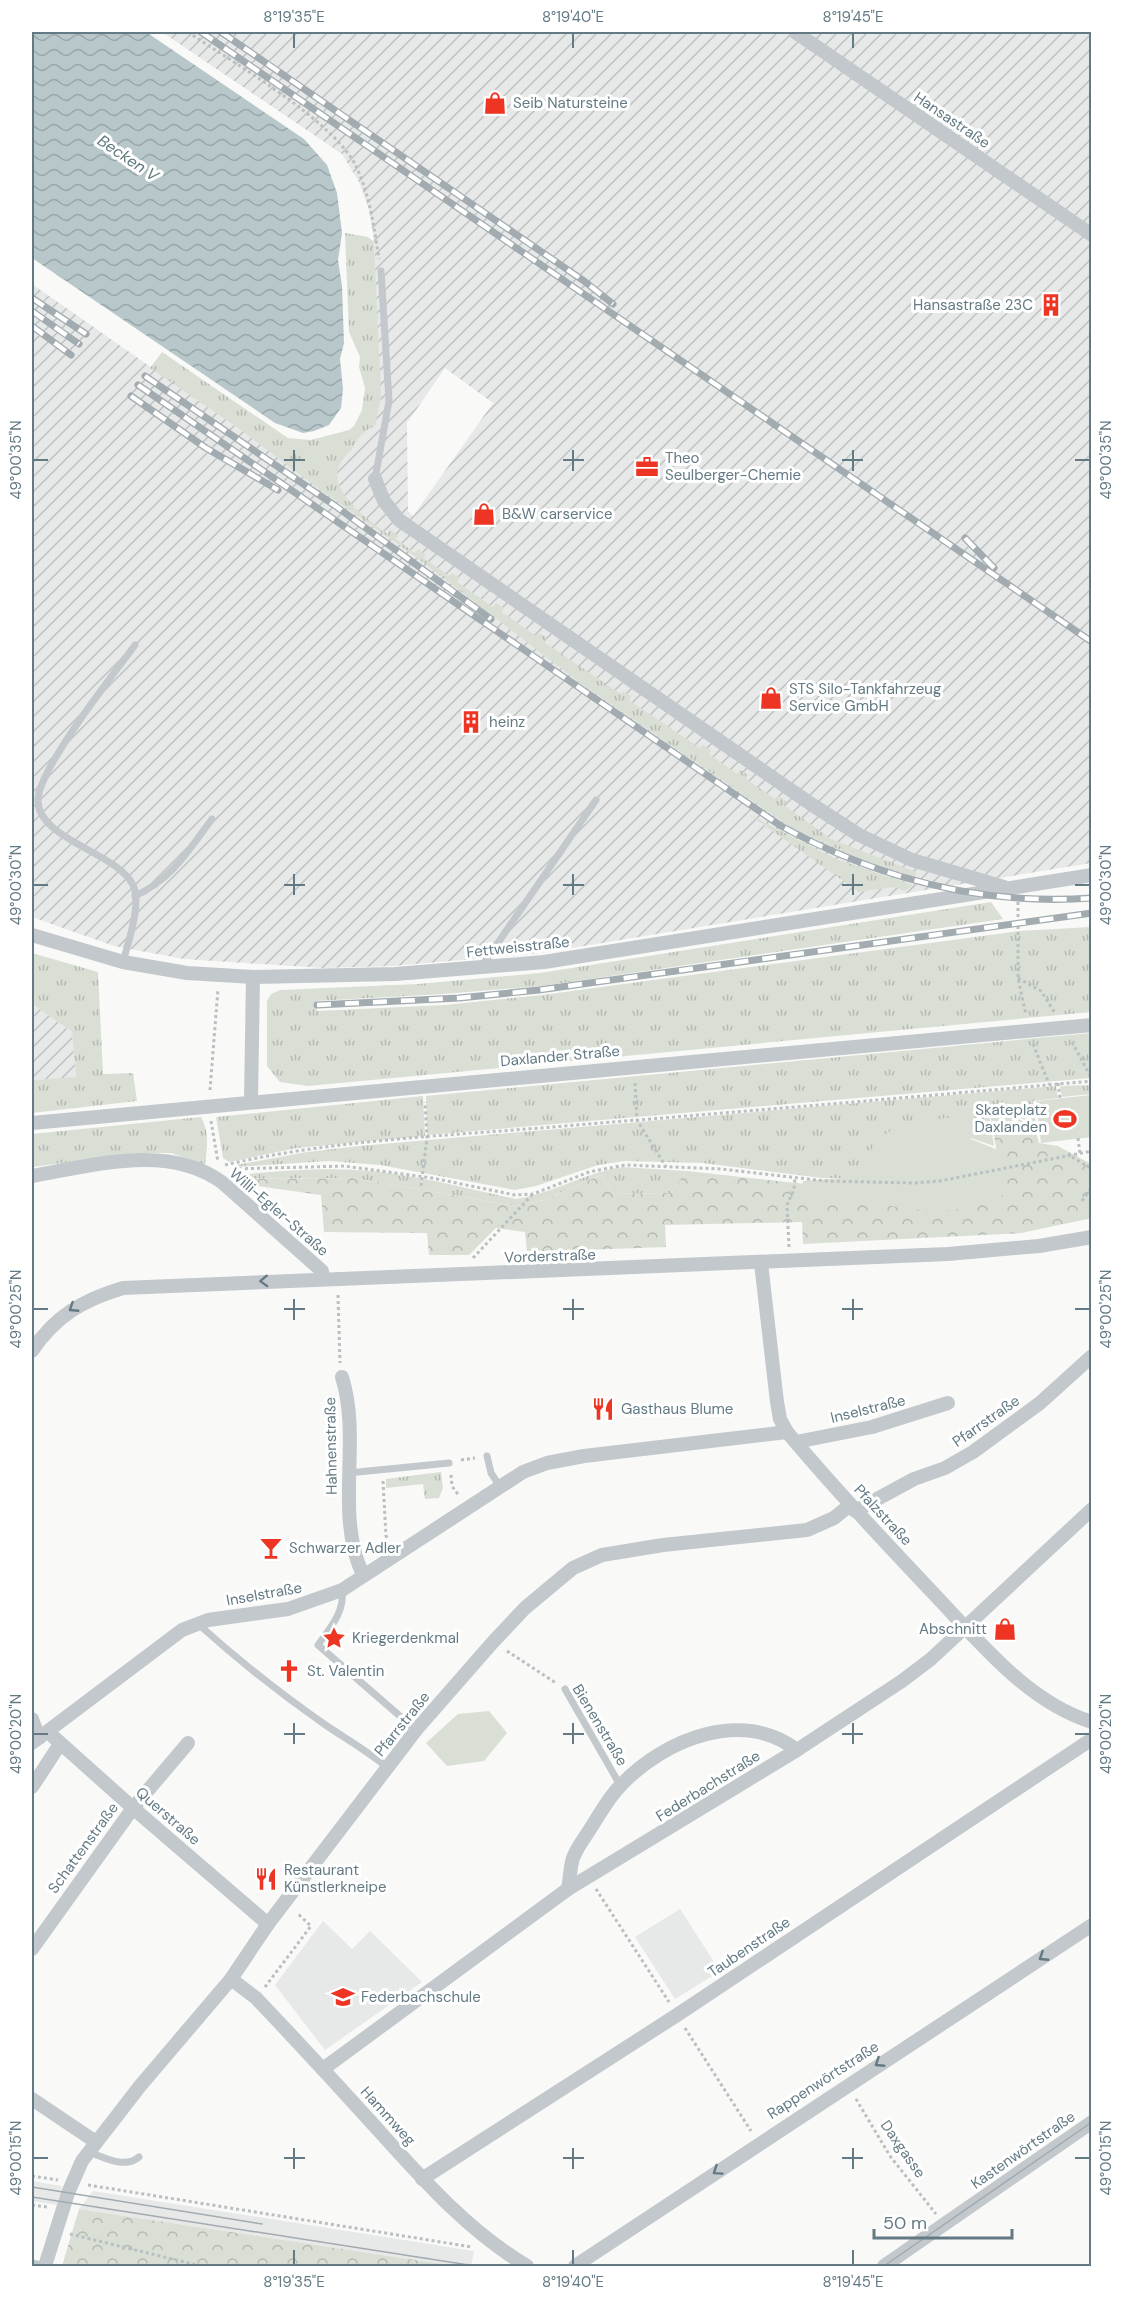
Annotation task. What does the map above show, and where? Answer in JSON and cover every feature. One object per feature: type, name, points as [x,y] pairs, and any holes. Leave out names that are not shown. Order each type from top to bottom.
[{"type":"street","name":"Hansastraße","points":[[795,32],[1092,235]]},
{"type":"street","name":"Fettweisstraße","points":[[375,479],[384,501],[399,520],[859,835],[912,860],[1013,888]]},
{"type":"street","name":"Fettweisstraße","points":[[32,935],[123,962],[187,973],[322,978],[543,962],[1092,875]]},
{"type":"street","points":[[251,1101],[253,977]]},
{"type":"street","name":"Daxlander Straße","points":[[32,1123],[1092,1025]]},
{"type":"street","name":"Willi-Egler-Straße","points":[[32,1176],[149,1160],[188,1166],[213,1175],[223,1183],[322,1271],[322,1279]]},
{"type":"street","name":"Vorderstraße","points":[[32,1351],[45,1331],[61,1316],[81,1303],[123,1288],[959,1253],[1039,1246],[1092,1237]]},
{"type":"street","name":"Pfalzstraße","points":[[761,1263],[780,1419],[792,1437],[852,1508],[965,1626],[1029,1687],[1054,1705],[1092,1722]]},
{"type":"street","name":"Pfarrstraße","points":[[45,2266],[72,2183],[93,2147],[231,1979],[285,1901],[416,1730],[493,1642],[560,1578],[602,1555],[663,1545],[807,1530],[914,1479],[945,1468],[973,1452],[1040,1403],[1092,1356]]},
{"type":"street","name":"Hahnenstraße","points":[[342,1377],[349,1400],[350,1538],[363,1575]]},
{"type":"street","name":"Inselstraße","points":[[40,1738],[168,1640],[197,1623],[288,1609],[342,1590],[500,1485],[523,1472],[547,1463],[584,1456],[792,1437],[872,1427],[948,1403]]},
{"type":"street","name":"Federbachstraße","points":[[323,2069],[568,1889],[797,1750],[902,1682],[931,1659],[1092,1509]]},
{"type":"street","points":[[32,1719],[40,1738]]},
{"type":"street","points":[[568,1889],[573,1857],[620,1786],[647,1762],[669,1749],[715,1732],[738,1730],[767,1733],[781,1738],[797,1750]]},
{"type":"street","name":"Querstraße","points":[[40,1738],[60,1744],[268,1924]]},
{"type":"street","name":"Taubenstraße","points":[[422,2179],[677,2015],[1092,1739]]},
{"type":"street","name":"Schattenstraße","points":[[32,1949],[133,1808],[188,1743]]},
{"type":"street","points":[[32,1787],[60,1744]]},
{"type":"street","name":"Rappenwörtstraße","points":[[575,2266],[846,2085],[1092,1925]]},
{"type":"street","name":"Hammweg","points":[[231,1979],[256,1998],[422,2179],[501,2251],[527,2266]]},
{"type":"street","points":[[32,2100],[93,2147]]},
{"type":"street","name":"Kastenwörtstraße","points":[[884,2266],[1092,2122]]},
{"type":"lane","points":[[375,479],[389,401],[381,271]]},
{"type":"lane","points":[[123,962],[134,915],[134,886],[122,871],[51,826],[41,815],[38,800],[42,783],[62,747],[135,645]]},
{"type":"lane","points":[[480,968],[596,800]]},
{"type":"lane","points":[[135,896],[155,887],[177,866],[212,819]]},
{"type":"lane","points":[[487,1456],[491,1473],[500,1485]]},
{"type":"lane","points":[[348,1473],[449,1463]]},
{"type":"lane","points":[[342,1590],[343,1600],[339,1614],[318,1645],[416,1730]]},
{"type":"lane","points":[[197,1623],[285,1695],[327,1725],[365,1748],[388,1768]]},
{"type":"lane","name":"Bienenstraße","points":[[565,1689],[620,1786]]},
{"type":"lane","points":[[93,2147],[124,2163],[132,2163],[139,2157]]},
{"type":"path","points":[[188,32],[305,112],[339,142],[355,164],[372,212],[381,271]]},
{"type":"path","points":[[1013,888],[1018,978],[1038,1061],[1049,1084]]},
{"type":"path","points":[[219,975],[211,1105],[215,1153],[220,1166]]},
{"type":"path","points":[[220,1166],[298,1150],[1092,1080],[1041,991],[1018,978]]},
{"type":"path","points":[[634,1066],[637,1120],[666,1167]]},
{"type":"path","points":[[1058,1083],[1060,1098]]},
{"type":"path","points":[[421,1186],[427,1138],[424,1085]]},
{"type":"path","points":[[1078,1138],[1080,1154]]},
{"type":"path","points":[[220,1166],[240,1171],[344,1167],[422,1176],[515,1195],[533,1194],[608,1167],[721,1169],[836,1182],[940,1181],[1092,1151]]},
{"type":"path","points":[[1070,1156],[1092,1169]]},
{"type":"path","points":[[789,1249],[787,1205],[794,1188],[795,1178]]},
{"type":"path","points":[[1082,1201],[1092,1187]]},
{"type":"path","points":[[471,1275],[471,1259],[533,1194]]},
{"type":"path","name":"Hahnenstraße","points":[[338,1279],[338,1356],[342,1377]]},
{"type":"path","points":[[449,1463],[487,1456]]},
{"type":"path","points":[[450,1472],[452,1486],[459,1496]]},
{"type":"path","points":[[383,1489],[386,1536],[390,1542]]},
{"type":"path","name":"Bienenstraße","points":[[493,1642],[565,1689]]},
{"type":"path","points":[[256,1998],[311,1926],[285,1901]]},
{"type":"path","name":"Daxgasse","points":[[846,2085],[890,2156],[944,2224]]},
{"type":"path","points":[[32,2176],[468,2247]]},
{"type":"path","points":[[56,2230],[201,2266]]},
{"type":"shaded area","points":[[162,32],[1091,32],[1091,863],[541,953],[393,966],[323,968],[184,959],[114,946],[32,917],[32,284],[238,428],[339,466],[364,432],[370,428],[379,409],[374,242],[369,209],[359,182],[342,154]],"holes":[[[445,368],[493,403],[413,516],[408,511],[407,423]]]},
{"type":"shaded area","points":[[32,1004],[72,1032],[76,1078],[32,1080]]},
{"type":"shaded area","points":[[680,1909],[720,1971],[675,1999],[635,1937]]},
{"type":"shaded area","name":"Federbachschule","points":[[323,1921],[352,1949],[370,1931],[422,1982],[325,2050],[275,1985]]},
{"type":"shaded area","points":[[32,2181],[62,2186],[57,2205],[32,2201]]},
{"type":"shaded area","points":[[93,2191],[474,2251],[471,2266],[455,2266],[79,2209]]},
{"type":"green space","points":[[345,233],[368,237],[374,242],[381,397],[375,426],[361,436],[338,469],[337,478],[346,497],[388,534],[390,530],[398,535],[396,539],[415,553],[418,549],[426,555],[424,558],[449,576],[452,573],[460,578],[457,582],[493,607],[496,603],[504,608],[502,612],[536,636],[539,633],[547,638],[544,642],[621,694],[623,691],[631,696],[629,700],[700,748],[703,745],[711,750],[709,754],[737,774],[740,770],[748,775],[746,779],[775,799],[778,796],[786,801],[784,805],[831,839],[916,872],[915,877],[867,862],[792,828],[580,683],[412,554],[319,489],[238,428],[150,368],[162,352],[288,438],[311,440],[349,430],[354,426],[362,410],[365,388],[359,367],[360,357],[349,332]]},
{"type":"green space","points":[[748,814],[836,859],[913,885],[905,891],[894,887],[859,892]]},
{"type":"green space","points":[[991,902],[1003,919],[542,986],[317,1001],[317,1011],[445,1005],[542,995],[1019,931],[1091,927],[1091,1012],[308,1086],[280,1082],[267,1066],[267,1001],[271,994],[280,990],[418,984],[540,973]]},
{"type":"green space","points":[[32,953],[98,972],[103,1074],[133,1073],[137,1101],[32,1113],[32,1080],[76,1077],[72,1032],[32,1004]]},
{"type":"green space","points":[[1091,1033],[1091,1078],[427,1135],[426,1096]]},
{"type":"green space","points":[[1091,1085],[1091,1094],[1062,1097],[1060,1086]]},
{"type":"green space","points":[[1056,1086],[1058,1098],[1033,1101],[1036,1126],[1017,1116],[989,1114],[994,1146],[968,1137],[913,1179],[822,1178],[702,1163],[625,1161],[598,1165],[536,1186],[515,1190],[380,1165],[329,1161],[236,1167],[236,1165],[307,1152],[359,1146]]},
{"type":"green space","name":"Skateplatz Daxlanden","points":[[1091,1095],[1091,1137],[1041,1143],[1036,1101]]},
{"type":"green space","points":[[423,1096],[425,1136],[297,1148],[229,1162],[223,1158],[216,1117]]},
{"type":"green space","points":[[990,1115],[1017,1118],[1035,1128],[1039,1143],[1058,1146],[1091,1164],[1092,1218],[1021,1233],[803,1244],[802,1222],[665,1225],[666,1247],[527,1252],[525,1232],[496,1228],[469,1255],[429,1255],[427,1233],[324,1232],[321,1195],[236,1183],[236,1179],[353,1178],[516,1206],[543,1200],[601,1175],[613,1194],[670,1193],[687,1171],[877,1192],[1002,1180]]},
{"type":"green space","points":[[964,1116],[971,1139],[998,1150],[1005,1172],[1002,1196],[968,1207],[938,1211],[799,1196],[803,1181],[866,1176],[872,1148],[889,1132],[927,1120]]},
{"type":"green space","points":[[201,1117],[207,1135],[205,1165],[171,1153],[139,1153],[32,1167],[32,1134]]},
{"type":"green space","points":[[622,1167],[687,1171],[670,1193],[613,1194],[601,1175],[543,1200],[516,1206],[353,1178],[236,1179],[237,1175],[282,1171],[357,1170],[417,1178],[516,1199]]},
{"type":"green space","points":[[441,1472],[443,1488],[439,1498],[425,1499],[423,1484],[386,1488],[386,1479]]},
{"type":"green space","points":[[489,1711],[507,1733],[484,1761],[447,1766],[426,1743],[458,1714]]},
{"type":"green space","points":[[79,2209],[455,2266],[62,2266]]},
{"type":"water","name":"Becken V","points":[[32,32],[146,32],[304,139],[327,165],[337,193],[342,233],[338,260],[342,286],[344,343],[340,359],[343,389],[341,408],[329,425],[303,433],[275,423],[32,258]]},
{"type":"waterway","points":[[32,2262],[46,2265]]},
{"type":"tram line","points":[[884,2266],[1092,2122]]},
{"type":"tram line","points":[[32,2187],[262,2224]]},
{"type":"tram line","points":[[32,2197],[475,2266]]},
{"type":"railway","points":[[201,32],[1092,642]]},
{"type":"railway","points":[[221,32],[584,281],[613,304]]},
{"type":"railway","points":[[32,298],[86,334]]},
{"type":"railway","points":[[32,311],[79,344]]},
{"type":"railway","points":[[32,326],[71,355]]},
{"type":"railway","points":[[145,376],[334,505],[491,619]]},
{"type":"railway","points":[[138,385],[781,826],[855,860],[893,874],[931,884],[1011,897],[1092,898]]},
{"type":"railway","points":[[131,396],[206,448],[278,490]]},
{"type":"railway","points":[[965,538],[994,568]]},
{"type":"railway","points":[[317,1005],[459,998],[539,990],[1092,913]]},
{"type":"place","name":"Seib Natursteine","points":[[495,103]]},
{"type":"place","name":"Hansastraße 23C","points":[[1051,305]]},
{"type":"place","name":"Theo Seulberger-Chemie","points":[[647,467]]},
{"type":"place","name":"B&W carservice","points":[[484,514]]},
{"type":"place","name":"STS Silo-Tankfahrzeug Service GmbH","points":[[771,698]]},
{"type":"place","name":"heinz","points":[[471,722]]},
{"type":"place","name":"Skateplatz Daxlanden","points":[[1065,1119]]},
{"type":"place","name":"Gasthaus Blume","points":[[603,1409]]},
{"type":"place","name":"Schwarzer Adler","points":[[271,1548]]},
{"type":"place","name":"Abschnitt","points":[[1005,1629]]},
{"type":"place","name":"Kriegerdenkmal","points":[[334,1638]]},
{"type":"place","name":"St. Valentin","points":[[289,1671]]},
{"type":"place","name":"Restaurant Künstlerkneipe","points":[[266,1879]]},
{"type":"place","name":"Federbachschule","points":[[343,1997]]}]
